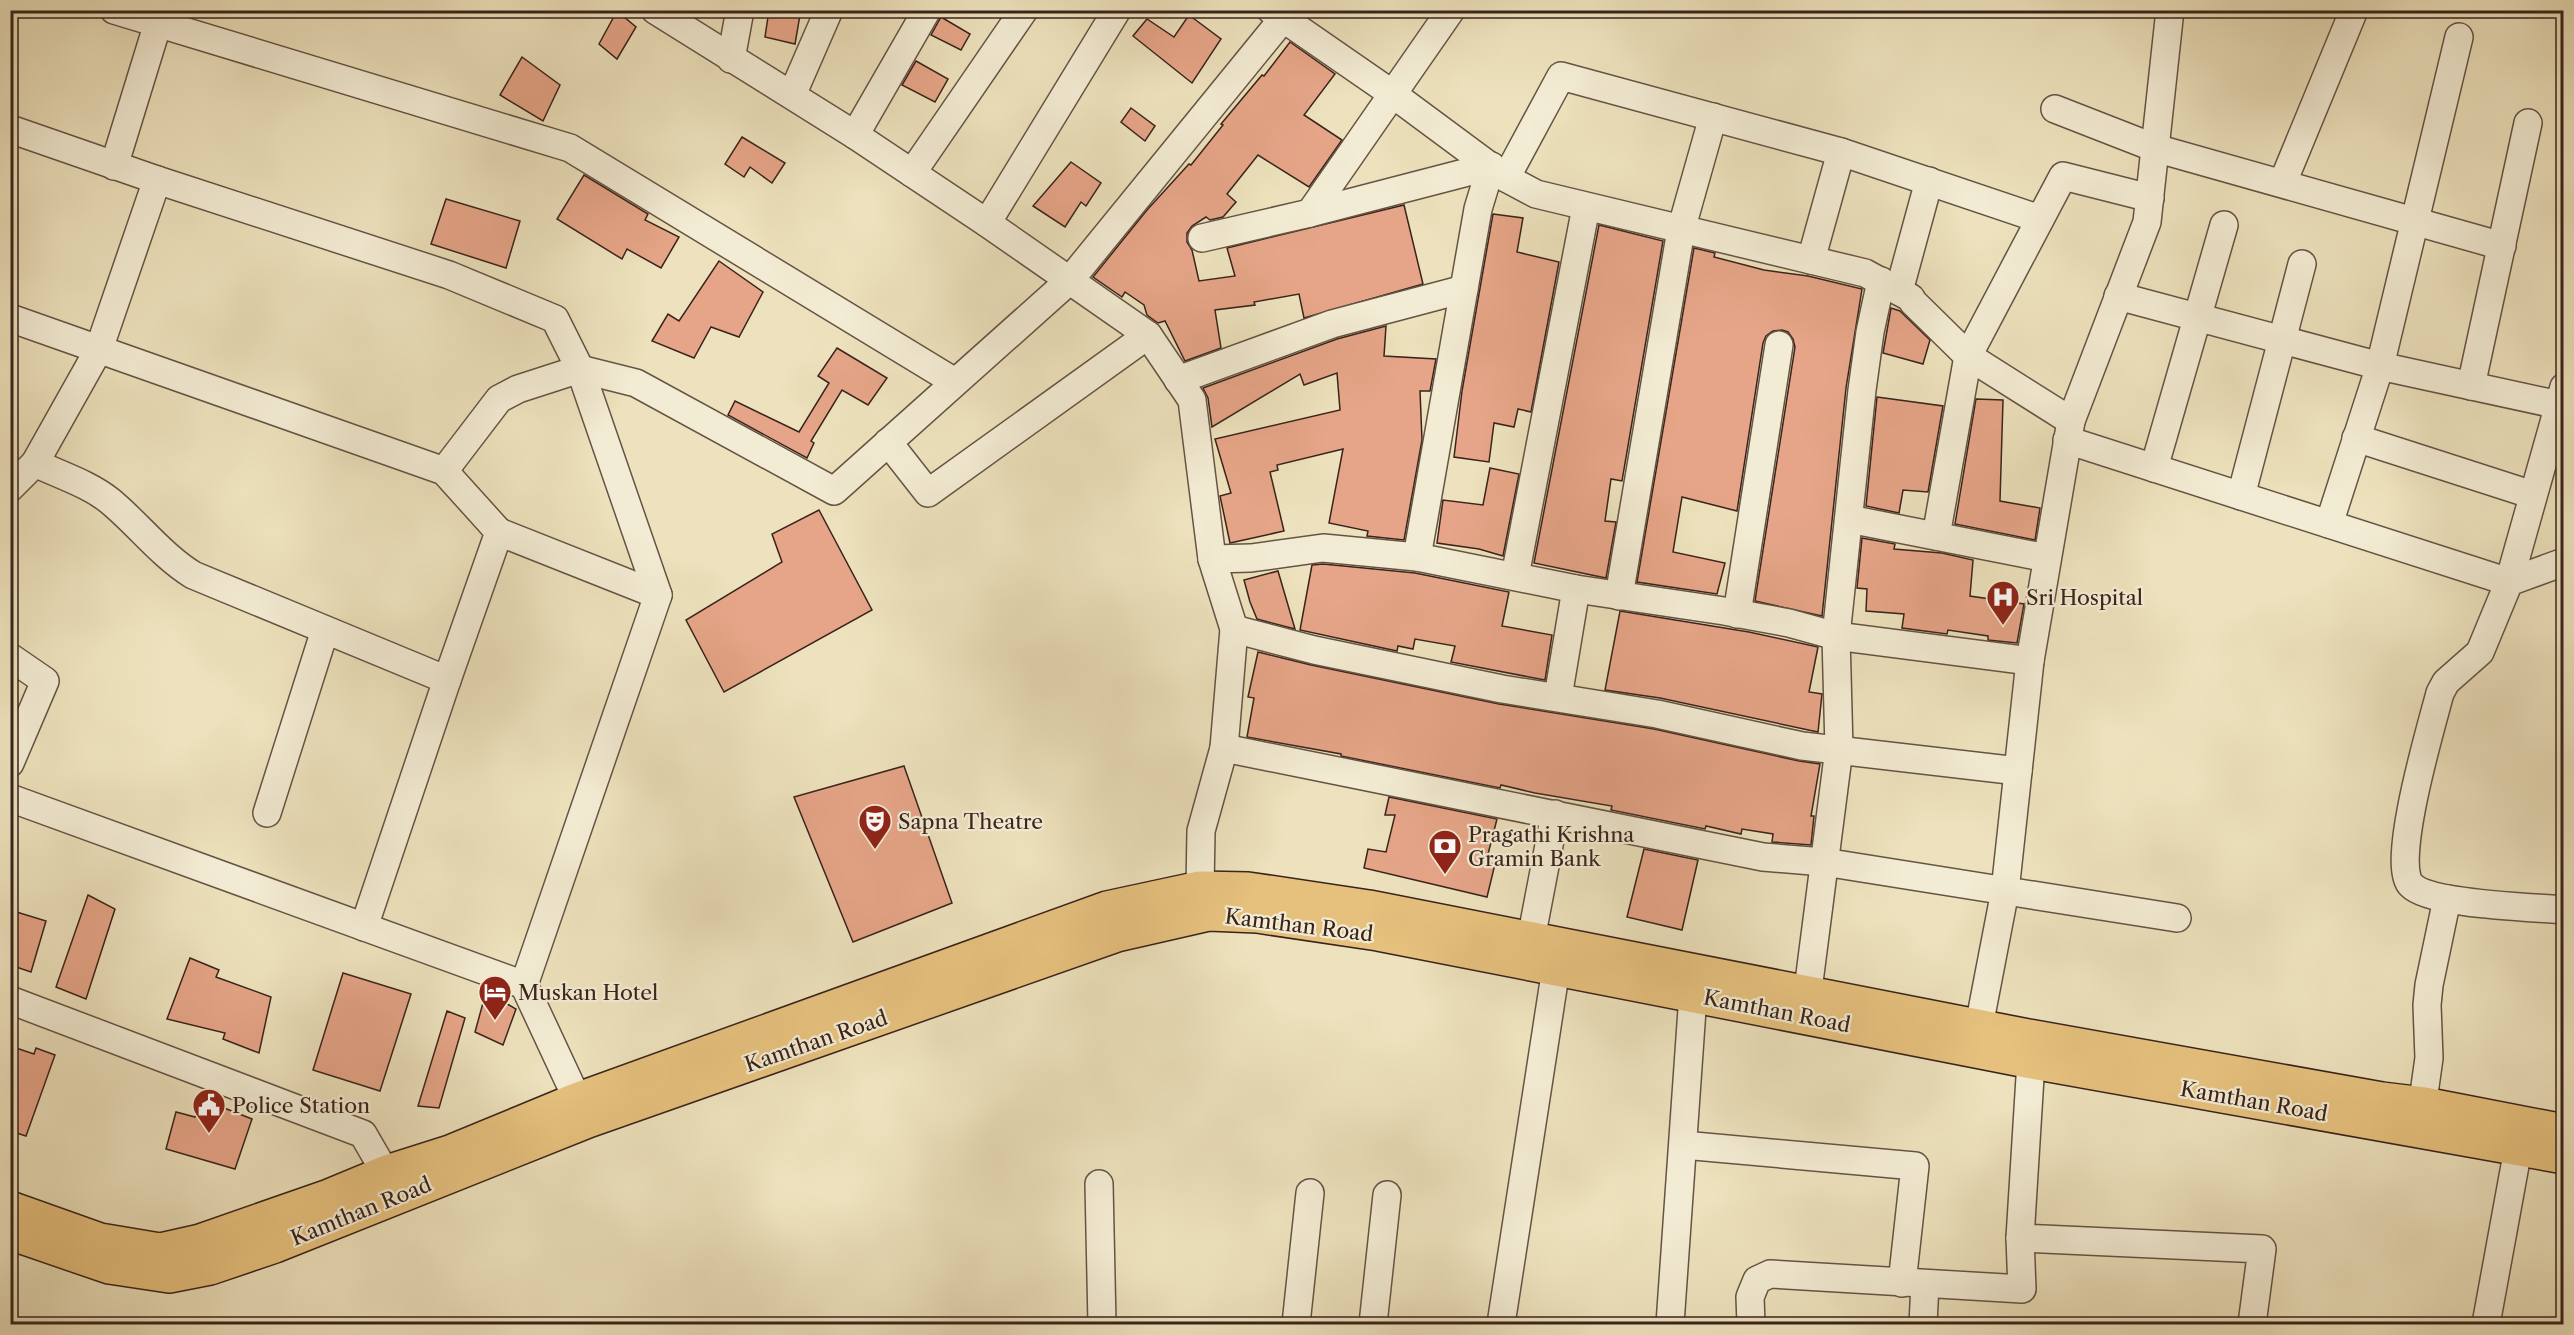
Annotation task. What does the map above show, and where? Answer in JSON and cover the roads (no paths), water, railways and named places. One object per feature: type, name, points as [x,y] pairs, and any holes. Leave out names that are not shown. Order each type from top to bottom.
[{"type":"main road","name":"Kamthan Road","points":[[10,1208],[100,1240],[160,1250],[200,1241],[255,1222],[393,1184],[582,1111],[938,984],[1117,935],[1204,901],[1257,916],[1378,934],[1549,950],[1806,1004],[2031,1061],[2391,1126],[2421,1118],[2564,1131]]},
{"type":"main road","name":"Kamthan Road","points":[[1549,950],[1693,995],[1806,1004],[1979,1026],[2382,1099],[2421,1118],[2518,1149],[2564,1157]]},
{"type":"main road","name":"Kamthan Road","points":[[10,1233],[110,1267],[169,1276],[210,1268],[275,1246],[393,1184]]},
{"type":"street","points":[[655,10],[855,135],[987,223],[1148,336],[1192,400],[1212,559],[1234,629],[1224,748],[1201,831],[1204,901]]},
{"type":"street","points":[[731,59],[740,10]]},
{"type":"street","points":[[792,95],[828,10]]},
{"type":"street","points":[[855,135],[927,10]]},
{"type":"street","points":[[912,173],[1024,10]]},
{"type":"street","points":[[987,223],[1117,10]]},
{"type":"street","points":[[1310,213],[1452,10]]},
{"type":"street","points":[[1979,1026],[2005,891],[2030,661],[2069,431],[2147,222],[2170,10]]},
{"type":"street","points":[[2283,182],[2354,10]]},
{"type":"street","points":[[121,11],[570,148],[955,382]]},
{"type":"street","points":[[444,471],[499,399],[518,388],[580,369],[636,383],[834,491],[1070,280],[1282,14],[1498,172],[1536,194],[1681,231],[1865,273],[1911,298],[1912,302],[1968,356],[2069,431],[2154,468],[2509,582],[2564,562]]},
{"type":"street","points":[[114,166],[158,23]]},
{"type":"street","points":[[2328,525],[2380,366],[2459,37]]},
{"type":"street","points":[[1417,557],[1479,209],[1498,172],[1561,76],[1841,152],[2040,219]]},
{"type":"street","points":[[2055,110],[2155,148],[2283,182],[2414,223],[2502,246]]},
{"type":"street","points":[[1619,596],[1681,231],[1713,117]]},
{"type":"street","points":[[2471,386],[2528,123]]},
{"type":"street","points":[[10,129],[114,166],[449,275],[555,319],[580,369],[658,595],[524,985],[582,1111]]},
{"type":"street","points":[[1810,260],[1841,152]]},
{"type":"street","points":[[1202,238],[1498,172]]},
{"type":"street","points":[[1936,537],[1968,356],[2063,176],[2150,198]]},
{"type":"street","points":[[10,488],[35,464],[99,350],[157,180]]},
{"type":"street","points":[[1806,1004],[1839,749],[1836,636],[1869,332],[1890,286],[1929,181]]},
{"type":"street","points":[[1515,576],[1586,207]]},
{"type":"street","points":[[2154,468],[2224,225]]},
{"type":"street","points":[[2241,496],[2302,264]]},
{"type":"street","points":[[1178,380],[1332,324],[1464,289]]},
{"type":"street","points":[[2118,296],[2380,366],[2471,386],[2561,396],[2509,582],[2485,644],[2473,660],[2446,682],[2440,693],[2411,803],[2405,874],[2411,885],[2425,893],[2447,899],[2564,910]]},
{"type":"street","points":[[10,318],[444,471],[499,532],[658,595]]},
{"type":"street","points":[[888,442],[928,493],[1148,336]]},
{"type":"street","points":[[1737,614],[1779,345]]},
{"type":"street","points":[[2356,438],[2533,495]]},
{"type":"street","points":[[35,464],[97,492],[111,501],[161,551],[193,576],[447,680]]},
{"type":"street","points":[[1849,519],[2048,558]]},
{"type":"street","points":[[364,927],[499,532]]},
{"type":"street","points":[[1212,559],[1251,558],[1323,548],[1417,557],[1576,589],[1737,614],[1836,636],[2030,661]]},
{"type":"street","points":[[1558,697],[1576,589]]},
{"type":"street","points":[[1234,629],[1314,651],[1502,689],[1657,714],[1802,746],[2018,771]]},
{"type":"street","points":[[267,813],[325,630]]},
{"type":"street","points":[[10,657],[45,681],[10,763]]},
{"type":"street","points":[[1224,748],[1763,857],[1824,862],[2176,918]]},
{"type":"street","points":[[10,798],[524,985]]},
{"type":"street","points":[[1501,1324],[1549,950],[1555,814]]},
{"type":"street","points":[[2421,1118],[2429,1058],[2427,1005],[2447,899]]},
{"type":"street","points":[[1670,1324],[1693,995]]},
{"type":"street","points":[[10,1000],[363,1134],[393,1184]]},
{"type":"street","points":[[1751,1324],[1750,1297],[1757,1280],[1770,1274],[2022,1289],[2020,1238],[2031,1061]]},
{"type":"street","points":[[1683,1145],[1915,1166],[1914,1283],[1923,1324]]},
{"type":"street","points":[[2486,1324],[2518,1149]]},
{"type":"street","points":[[1099,1184],[1102,1324]]},
{"type":"street","points":[[1296,1324],[1310,1193]]},
{"type":"street","points":[[1372,1324],[1386,1195]]},
{"type":"street","points":[[2020,1238],[2262,1249],[2252,1324]]},
{"type":"place","name":"Sri Hospital","points":[[2003,626]]},
{"type":"place","name":"Sapna Theatre","points":[[875,850]]},
{"type":"place","name":"Pragathi Krishna Gramin Bank","points":[[1445,875]]},
{"type":"place","name":"Muskan Hotel","points":[[495,1021]]},
{"type":"place","name":"Police Station","points":[[209,1134]]}]
